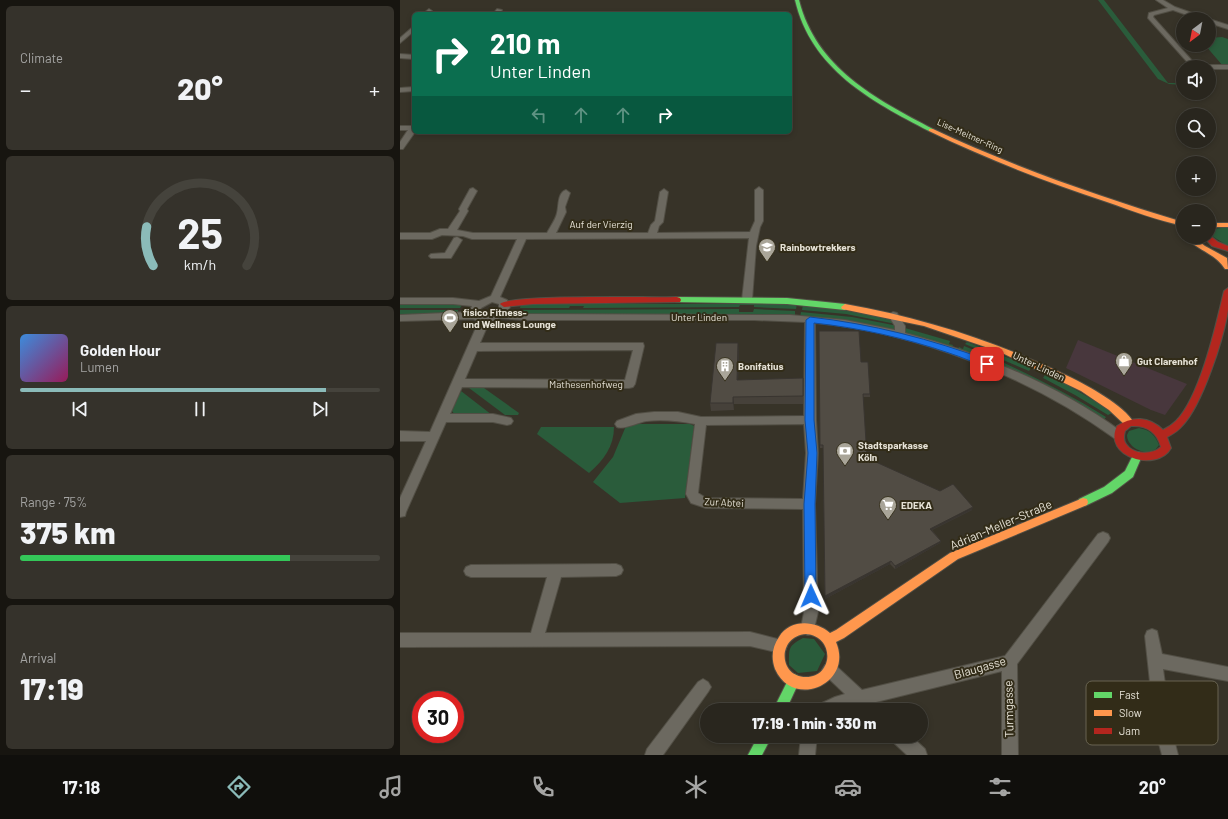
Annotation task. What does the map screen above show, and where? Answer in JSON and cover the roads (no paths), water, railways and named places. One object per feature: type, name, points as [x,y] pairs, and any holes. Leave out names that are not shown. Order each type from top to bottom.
[{"type":"street","name":"Lise-Meitner-Ring","points":[[797,0],[804,27],[817,47],[850,80],[906,117],[996,159],[1083,192],[1176,222]]},
{"type":"street","points":[[1159,0],[1173,8],[1184,12]]},
{"type":"street","points":[[1173,8],[1150,15],[1189,60]]},
{"type":"street","points":[[1216,23],[1228,27]]},
{"type":"street","points":[[400,41],[412,30]]},
{"type":"street","points":[[400,56],[412,56]]},
{"type":"street","points":[[1216,67],[1228,67]]},
{"type":"street","points":[[400,90],[412,89]]},
{"type":"street","points":[[400,128],[412,130]]},
{"type":"street","points":[[400,133],[412,130]]},
{"type":"street","points":[[400,147],[412,131]]},
{"type":"street","points":[[747,300],[753,235],[759,221],[759,190]]},
{"type":"street","points":[[448,256],[464,211],[462,209],[473,191]]},
{"type":"street","points":[[652,236],[655,225],[659,222],[664,192]]},
{"type":"street","name":"Auf der Vierzig","points":[[550,235],[562,212],[561,207],[566,193]]},
{"type":"street","points":[[1144,212],[1176,228]]},
{"type":"street","points":[[1216,225],[1228,225]]},
{"type":"street","name":"Auf der Vierzig","points":[[400,236],[432,236],[436,239],[454,236],[753,235]]},
{"type":"street","points":[[494,299],[523,236]]},
{"type":"street","points":[[1197,244],[1224,260],[1228,267]]},
{"type":"street","points":[[1215,244],[1228,249]]},
{"type":"street","points":[[434,256],[459,256]]},
{"type":"street","points":[[1162,435],[1180,423],[1191,407],[1225,309],[1228,291]]},
{"type":"street","points":[[400,302],[453,301],[479,304],[494,299],[500,300],[504,304],[504,309],[499,315],[480,317],[400,318]]},
{"type":"street","name":"Unter Linden","points":[[504,304],[532,301],[747,300],[818,303],[893,315],[962,334],[993,345],[1036,364],[1066,379],[1114,408],[1129,423]]},
{"type":"street","points":[[479,304],[474,310],[480,317]]},
{"type":"street","name":"Unter Linden","points":[[499,315],[525,317],[778,317],[844,323],[898,334],[953,351],[1016,376],[1104,424],[1118,435]]},
{"type":"street","points":[[893,315],[900,326],[900,332],[898,334]]},
{"type":"street","points":[[400,512],[405,491],[444,418],[473,347],[480,317]]},
{"type":"street","points":[[808,628],[811,612],[809,504],[812,453],[810,420],[810,320]]},
{"type":"street","name":"Mathesenhofweg","points":[[458,383],[630,384],[638,346],[473,347]]},
{"type":"street","points":[[621,424],[637,418],[649,417],[687,417],[701,422],[810,420]]},
{"type":"street","points":[[444,418],[493,418],[507,421]]},
{"type":"street","name":"Zur Abtei","points":[[701,422],[692,494],[695,499],[706,503],[809,504]]},
{"type":"street","points":[[1139,422],[1149,425],[1162,435],[1166,446],[1162,454],[1152,458],[1137,456],[1125,449],[1121,444],[1118,435],[1120,429],[1129,423],[1139,422]]},
{"type":"street","points":[[400,436],[433,437]]},
{"type":"street","name":"Adrian-Meller-Straße","points":[[828,639],[840,634],[954,556],[1013,530],[1068,510],[1108,490],[1129,474],[1137,456]]},
{"type":"street","name":"Blaugasse","points":[[842,703],[1009,662],[1103,538]]},
{"type":"street","points":[[471,571],[616,570]]},
{"type":"street","points":[[536,640],[556,571]]},
{"type":"street","points":[[808,628],[820,632],[828,639],[834,652],[833,664],[825,676],[812,682],[800,682],[787,676],[778,658],[780,646],[786,637],[791,633],[808,628]]},
{"type":"street","points":[[1152,636],[1157,681]]},
{"type":"street","points":[[400,640],[750,639],[780,646]]},
{"type":"street","points":[[1154,660],[1228,674]]},
{"type":"street","name":"Turmgasse","points":[[1009,662],[1010,755]]},
{"type":"street","points":[[830,670],[865,703]]},
{"type":"street","points":[[782,703],[794,680]]},
{"type":"street","points":[[653,755],[703,687]]},
{"type":"street","points":[[755,755],[761,743]]},
{"type":"street","points":[[807,755],[808,743]]},
{"type":"street","points":[[906,743],[919,755]]},
{"type":"street","points":[[1167,745],[1170,755]]},
{"type":"place","name":"Rainbowtrekkers","points":[[767,262]]},
{"type":"place","name":"fisico Fitness- und Wellness Lounge","points":[[450,333]]},
{"type":"place","name":"Gut Clarenhof","points":[[1124,376]]},
{"type":"place","name":"Bonifatius","points":[[725,381]]},
{"type":"place","name":"Stadtsparkasse Köln","points":[[845,466]]},
{"type":"place","name":"EDEKA","points":[[888,520]]}]
